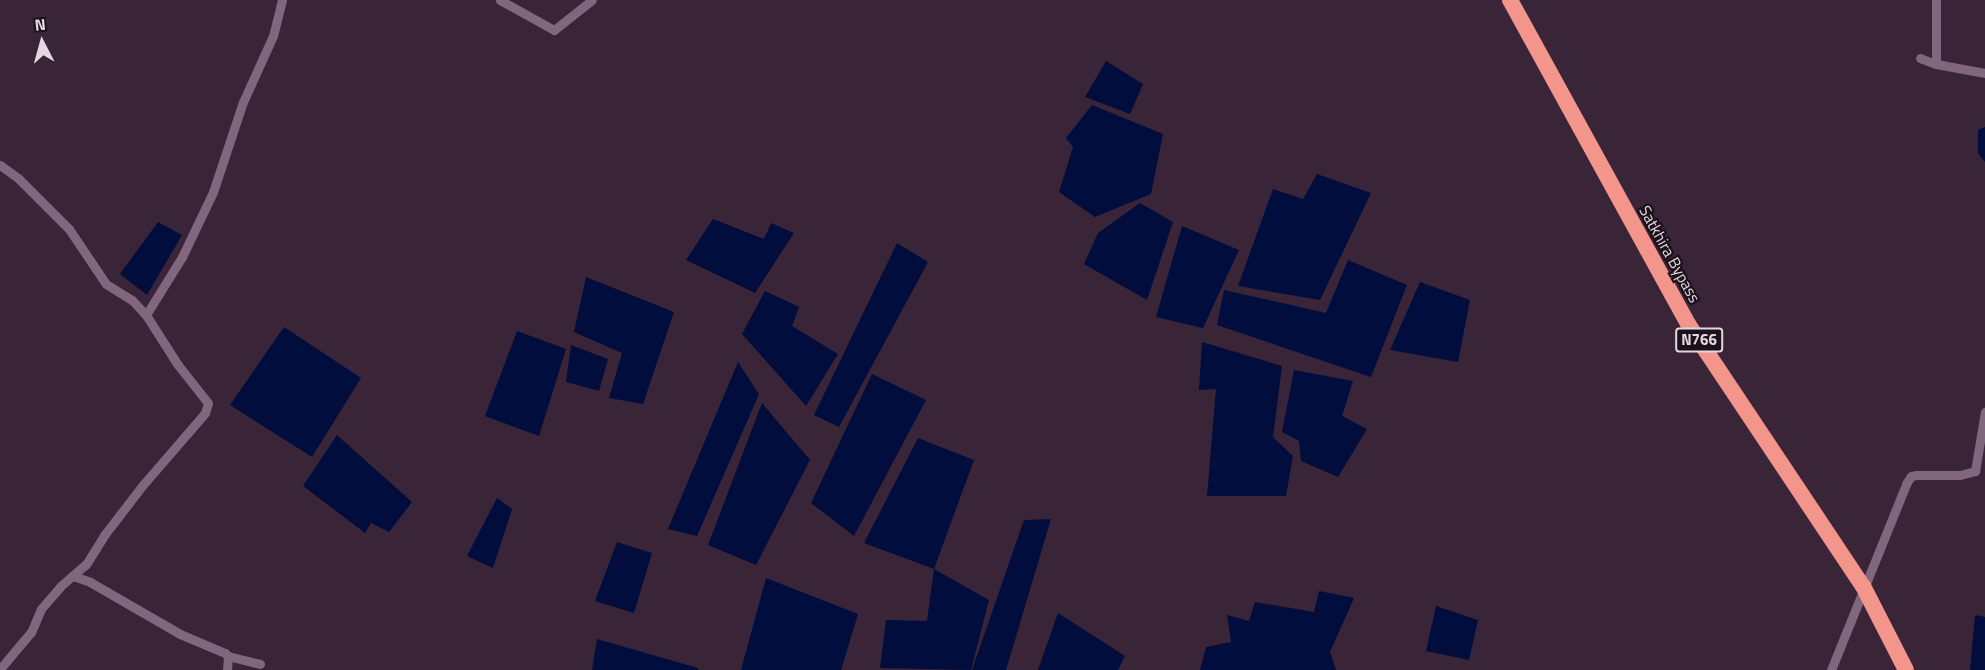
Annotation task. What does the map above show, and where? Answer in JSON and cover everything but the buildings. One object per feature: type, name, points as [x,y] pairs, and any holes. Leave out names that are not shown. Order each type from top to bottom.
[{"type":"highway","name":"Satkhira Bypass","points":[[1510,0],[1688,324],[1863,586],[1906,670]]},
{"type":"street","points":[[146,315],[182,257],[213,192],[243,102],[273,36],[282,0]]},
{"type":"street","points":[[500,0],[554,30],[592,0]]},
{"type":"street","points":[[1935,0],[1936,64]]},
{"type":"street","points":[[1920,58],[1936,64],[1985,73]]},
{"type":"street","points":[[0,165],[19,179],[69,229],[106,284],[132,300],[146,315],[178,365],[208,403],[205,413],[142,486],[105,534],[86,564],[41,609],[31,632],[0,669]]},
{"type":"street","points":[[1831,670],[1863,586],[1911,476],[1960,475],[1975,471],[1985,412]]},
{"type":"street","points":[[73,576],[90,582],[180,634],[228,656],[260,664]]},
{"type":"street","points":[[227,670],[228,656]]},
{"type":"shaded area","points":[[1106,61],[1143,84],[1130,114],[1085,97]]},
{"type":"shaded area","points":[[1092,105],[1163,134],[1151,194],[1095,217],[1059,192],[1073,147],[1066,138]]},
{"type":"shaded area","points":[[1985,127],[1985,162],[1978,153],[1978,130]]},
{"type":"shaded area","points":[[1317,174],[1371,193],[1320,300],[1238,286],[1273,189],[1303,199]]},
{"type":"shaded area","points":[[1140,203],[1173,222],[1147,300],[1084,264],[1098,233]]},
{"type":"shaded area","points":[[713,219],[764,239],[771,223],[794,233],[755,293],[686,260]]},
{"type":"shaded area","points":[[158,222],[182,235],[147,295],[120,274]]},
{"type":"shaded area","points":[[1182,226],[1239,250],[1203,328],[1156,317]]},
{"type":"shaded area","points":[[897,243],[928,262],[839,427],[814,415]]},
{"type":"shaded area","points":[[1348,260],[1407,285],[1371,377],[1217,325],[1224,290],[1326,313]]},
{"type":"shaded area","points":[[586,277],[674,312],[643,404],[609,398],[622,353],[574,332]]},
{"type":"shaded area","points":[[1420,282],[1470,300],[1458,362],[1390,350]]},
{"type":"shaded area","points":[[765,291],[799,307],[792,326],[838,354],[806,406],[742,334]]},
{"type":"shaded area","points":[[284,327],[361,378],[312,457],[230,405]]},
{"type":"shaded area","points":[[517,331],[566,349],[539,436],[485,416]]},
{"type":"shaded area","points":[[1202,342],[1282,366],[1273,437],[1293,456],[1286,496],[1207,496],[1216,389],[1199,390]]},
{"type":"shaded area","points":[[571,345],[608,359],[599,391],[566,382]]},
{"type":"shaded area","points":[[738,362],[759,394],[697,536],[668,529]]},
{"type":"shaded area","points":[[1294,370],[1353,381],[1342,416],[1367,429],[1338,477],[1301,461],[1299,441],[1282,432]]},
{"type":"shaded area","points":[[872,374],[926,400],[854,536],[811,503]]},
{"type":"shaded area","points":[[762,403],[810,460],[756,565],[708,545]]},
{"type":"shaded area","points":[[337,435],[412,502],[389,532],[371,523],[365,533],[303,486]]},
{"type":"shaded area","points":[[918,438],[974,460],[934,569],[864,543]]},
{"type":"shaded area","points":[[497,498],[512,509],[493,568],[467,556]]},
{"type":"shaded area","points":[[1051,519],[1006,670],[972,670],[1024,520]]},
{"type":"shaded area","points":[[617,542],[652,553],[634,613],[595,601]]},
{"type":"shaded area","points":[[934,569],[989,600],[971,670],[880,668],[886,620],[927,621]]},
{"type":"shaded area","points":[[766,578],[858,614],[841,670],[741,670]]},
{"type":"shaded area","points":[[1319,591],[1354,598],[1330,652],[1336,670],[1200,670],[1206,647],[1231,642],[1227,615],[1249,621],[1255,602],[1314,612]]},
{"type":"shaded area","points":[[1436,606],[1478,620],[1469,660],[1426,651]]},
{"type":"shaded area","points":[[1058,613],[1125,656],[1118,670],[1038,670]]},
{"type":"shaded area","points":[[1975,615],[1985,617],[1985,670],[1970,670]]},
{"type":"shaded area","points":[[597,639],[698,668],[698,670],[592,670]]}]
